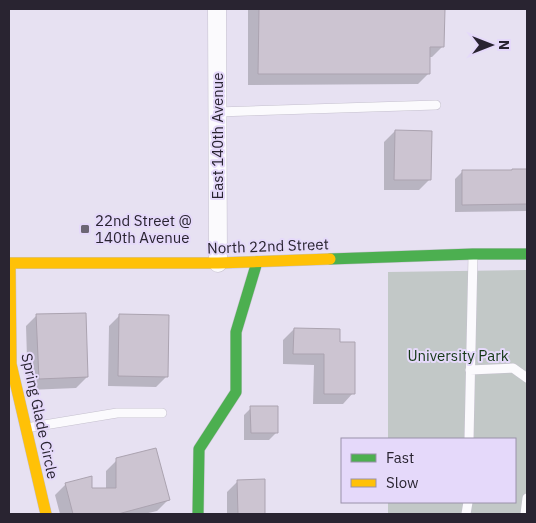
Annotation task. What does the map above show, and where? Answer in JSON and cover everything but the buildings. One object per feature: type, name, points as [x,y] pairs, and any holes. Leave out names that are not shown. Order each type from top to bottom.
[{"type":"street","name":"East 140th Avenue","points":[[217,9],[218,263]]},
{"type":"street","name":"North 22nd Street","points":[[9,263],[218,263],[473,254],[527,254]]},
{"type":"street","points":[[198,514],[199,449],[236,392],[236,332],[257,262]]},
{"type":"street","name":"Spring Glade Circle","points":[[9,263],[11,364],[46,514]]},
{"type":"lane","points":[[217,112],[436,104]]},
{"type":"lane","points":[[469,438],[473,254]]},
{"type":"lane","points":[[470,370],[513,368],[527,378]]},
{"type":"lane","points":[[26,428],[117,413],[162,413]]},
{"type":"lane","points":[[524,514],[527,498]]},
{"type":"green space","name":"University Park","points":[[527,270],[527,514],[388,514],[388,503],[516,503],[516,438],[388,438],[388,272]]},
{"type":"traffic: fast","points":[[330,259],[527,254]]},
{"type":"traffic: fast","points":[[198,514],[199,449],[236,392],[236,332],[257,262]]},
{"type":"traffic: slow","points":[[9,263],[218,263],[330,259]]},
{"type":"traffic: slow","points":[[10,263],[11,364],[46,514]]},
{"type":"place","name":"22nd Street @ 140th Avenue","points":[[85,229]]}]
